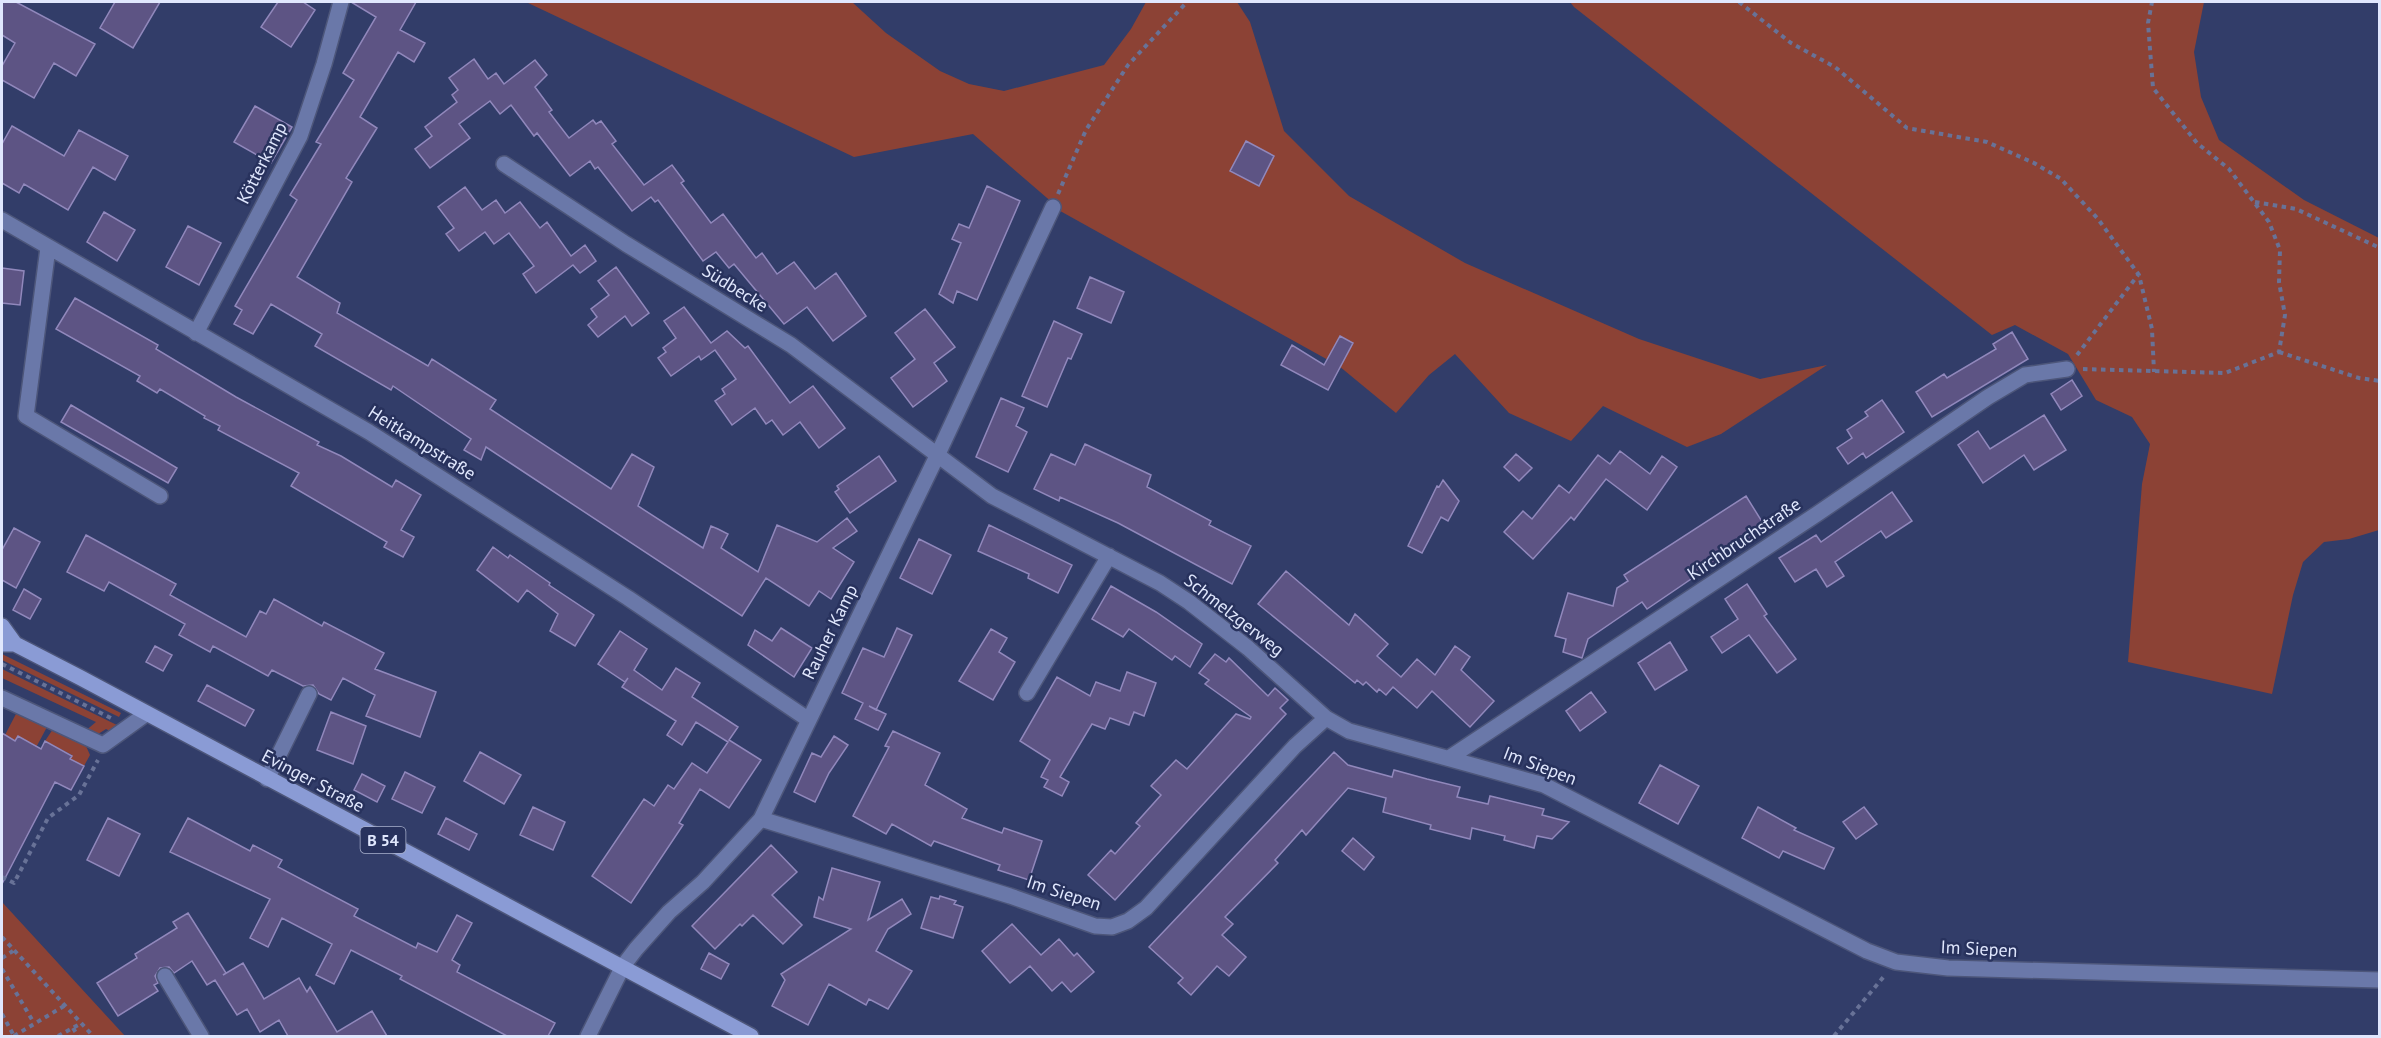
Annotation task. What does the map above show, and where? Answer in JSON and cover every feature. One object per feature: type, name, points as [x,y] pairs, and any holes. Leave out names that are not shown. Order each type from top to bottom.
[{"type":"main road","name":"Evinger Straße","points":[[2,626],[8,644],[146,714],[750,1036]]},
{"type":"street","name":"Kötterkamp","points":[[196,333],[300,136],[324,64],[341,2]]},
{"type":"street","name":"Südbecke","points":[[504,164],[626,244],[791,345],[845,383],[937,456]]},
{"type":"street","name":"Rauher Kamp","points":[[588,1036],[622,966],[669,912],[703,882],[760,819],[937,456],[1053,207]]},
{"type":"street","name":"Heitkampstraße","points":[[2,220],[369,432],[628,598],[809,720]]},
{"type":"street","points":[[48,248],[26,416],[160,496]]},
{"type":"street","name":"Kirchbruchstraße","points":[[1449,758],[1817,514],[1988,397],[2025,375],[2067,369]]},
{"type":"street","name":"Schmelzgerweg","points":[[937,456],[992,496],[1160,583],[1197,608],[1248,648],[1326,718]]},
{"type":"street","points":[[1027,693],[1109,556]]},
{"type":"street","points":[[267,779],[309,694]]},
{"type":"street","points":[[2,698],[103,745],[146,714]]},
{"type":"street","name":"Im Siepen","points":[[760,819],[1010,896],[1095,926],[1112,927],[1128,921],[1146,908],[1295,746],[1326,718],[1370,739],[1449,758],[1544,785],[1867,951],[1896,962],[1984,970],[2379,980]]},
{"type":"street","points":[[165,976],[201,1036]]},
{"type":"path","points":[[1053,207],[1086,130],[1122,75],[1187,2]]},
{"type":"path","points":[[1739,2],[1791,43],[1835,68],[1907,128],[1987,142],[2034,163],[2061,179],[2098,219],[2139,275],[2152,329],[2154,372]]},
{"type":"path","points":[[2152,2],[2148,23],[2153,88],[2197,143],[2229,169],[2269,222],[2280,250],[2279,282],[2285,315],[2279,352]]},
{"type":"path","points":[[2254,202],[2296,209],[2379,248]]},
{"type":"path","points":[[2067,369],[2139,275]]},
{"type":"path","points":[[2067,369],[2225,373],[2279,352],[2360,378],[2379,381]]},
{"type":"path","points":[[2,664],[130,727]]},
{"type":"path","points":[[2,877],[14,884],[48,818],[79,795],[103,745]]},
{"type":"path","points":[[2,937],[93,1036]]},
{"type":"path","points":[[2,958],[14,951]]},
{"type":"path","points":[[1834,1036],[1896,962]]},
{"type":"path","points":[[2,969],[34,1023]]},
{"type":"path","points":[[2,1014],[14,1036],[64,1006]]},
{"type":"path","points":[[58,1036],[80,1024]]},
{"type":"path","points":[[73,1028],[78,1036]]},
{"type":"shaded area","points":[[526,2],[852,2],[886,33],[940,71],[969,84],[1004,91],[1104,65],[1131,29],[1146,2],[1237,2],[1250,22],[1284,131],[1349,196],[1465,263],[1639,339],[1760,379],[1827,365],[1721,434],[1687,447],[1603,406],[1571,441],[1509,413],[1455,354],[1429,375],[1396,413],[1339,366],[1053,207],[1054,204],[973,134],[854,157]]},
{"type":"shaded area","points":[[1570,2],[2204,2],[2194,52],[2201,97],[2219,140],[2304,200],[2379,238],[2379,530],[2349,539],[2324,542],[2303,562],[2293,595],[2272,694],[2128,662],[2142,484],[2150,444],[2132,417],[2096,400],[2068,354],[2015,325],[1992,335]]},
{"type":"shaded area","points":[[2,654],[121,713],[119,717],[2,660]]},
{"type":"shaded area","points":[[2,669],[121,727],[114,733],[106,729],[95,736],[84,732],[96,722],[2,678]]},
{"type":"shaded area","points":[[17,712],[47,727],[32,755],[35,745],[18,737],[15,741],[5,735]]},
{"type":"shaded area","points":[[53,729],[86,746],[90,755],[84,766],[70,759],[72,755],[45,741]]},
{"type":"shaded area","points":[[2,902],[125,1036],[2,1036]]},
{"type":"building","points":[[2,2],[16,2],[95,44],[76,76],[54,63],[34,98],[2,80],[2,66],[15,43],[2,35]]},
{"type":"building","points":[[115,2],[160,2],[133,48],[100,28]]},
{"type":"building","points":[[278,2],[303,2],[315,10],[291,47],[261,27]]},
{"type":"building","points":[[351,2],[416,2],[400,30],[425,43],[414,62],[398,52],[360,117],[377,128],[346,178],[352,182],[297,277],[340,303],[337,313],[428,366],[432,359],[496,400],[490,409],[611,489],[632,454],[654,467],[638,506],[703,548],[711,526],[718,529],[728,534],[721,548],[758,572],[777,525],[817,542],[847,518],[857,531],[833,548],[854,562],[831,599],[819,591],[809,606],[766,578],[742,616],[486,447],[481,460],[464,450],[471,439],[393,386],[391,390],[315,346],[322,334],[271,304],[253,334],[234,324],[242,310],[235,306],[297,200],[290,195],[321,144],[316,142],[354,80],[343,73],[376,17]]},
{"type":"building","points":[[474,59],[488,79],[496,73],[504,84],[535,60],[547,75],[535,87],[552,110],[549,112],[569,138],[593,120],[596,124],[601,121],[616,141],[612,144],[644,185],[672,165],[684,181],[681,183],[711,223],[723,214],[756,258],[762,253],[777,274],[794,262],[815,289],[836,273],[866,316],[833,341],[807,307],[784,324],[734,264],[729,268],[716,252],[703,261],[658,200],[655,202],[651,197],[632,211],[598,167],[595,169],[590,161],[570,176],[537,133],[534,136],[511,105],[500,114],[490,101],[459,124],[470,138],[430,168],[415,149],[432,136],[425,127],[457,102],[452,95],[458,90],[449,78]]},
{"type":"building","points":[[255,106],[292,127],[271,163],[234,142]]},
{"type":"building","points":[[12,126],[64,156],[79,130],[128,156],[115,180],[93,167],[68,210],[24,184],[19,193],[2,183],[2,144]]},
{"type":"building","points":[[1246,141],[1274,156],[1259,186],[1230,171]]},
{"type":"building","points":[[987,186],[1020,201],[977,300],[957,291],[953,303],[939,294],[961,243],[952,239],[959,224],[969,228]]},
{"type":"building","points":[[465,187],[482,210],[496,200],[505,213],[520,202],[540,228],[547,222],[571,256],[585,245],[596,261],[580,273],[573,265],[536,293],[523,274],[534,266],[509,233],[494,244],[485,232],[459,251],[446,234],[454,228],[438,207]]},
{"type":"building","points":[[104,212],[135,230],[117,261],[87,242]]},
{"type":"building","points":[[188,226],[221,243],[199,285],[166,267]]},
{"type":"building","points":[[616,267],[649,313],[632,326],[625,316],[598,337],[588,325],[597,317],[591,309],[609,295],[598,281]]},
{"type":"building","points":[[2,268],[24,271],[20,305],[2,303]]},
{"type":"building","points":[[1090,277],[1124,292],[1111,323],[1077,308]]},
{"type":"building","points":[[75,298],[158,345],[156,349],[236,397],[319,442],[317,445],[341,456],[392,487],[396,480],[421,495],[401,530],[414,537],[403,557],[384,547],[387,542],[291,486],[299,473],[218,430],[220,426],[204,418],[205,416],[160,389],[157,393],[137,381],[140,376],[56,329]]},
{"type":"building","points":[[684,307],[711,343],[727,331],[745,348],[748,346],[790,403],[813,386],[845,428],[819,448],[800,422],[783,435],[772,420],[766,424],[755,408],[732,425],[715,401],[725,394],[722,389],[736,379],[715,350],[701,360],[699,356],[671,376],[658,358],[666,352],[663,348],[676,338],[664,321]]},
{"type":"building","points":[[925,309],[955,347],[934,363],[947,381],[913,407],[891,378],[915,359],[895,333]]},
{"type":"building","points":[[1054,321],[1082,334],[1071,359],[1068,358],[1047,407],[1022,396]]},
{"type":"building","points":[[2012,332],[2028,359],[1932,417],[1916,392],[1944,374],[1947,378],[1996,349],[1993,344]]},
{"type":"building","points":[[1340,336],[1353,343],[1328,390],[1281,365],[1292,345],[1324,365]]},
{"type":"building","points":[[2072,380],[2082,396],[2061,410],[2051,394]]},
{"type":"building","points":[[1001,398],[1024,408],[1016,426],[1027,432],[1008,472],[976,457]]},
{"type":"building","points":[[1882,400],[1904,432],[1866,458],[1863,453],[1848,464],[1837,448],[1852,438],[1847,430],[1868,416],[1865,412]]},
{"type":"building","points":[[71,405],[177,468],[168,483],[61,422]]},
{"type":"building","points":[[2044,415],[2066,450],[2034,470],[2024,455],[1983,483],[1958,445],[1978,431],[1990,449]]},
{"type":"building","points":[[1085,444],[1151,475],[1147,487],[1211,521],[1209,525],[1251,546],[1232,584],[1118,523],[1060,497],[1059,501],[1034,489],[1051,454],[1075,465]]},
{"type":"building","points":[[1620,451],[1650,474],[1662,456],[1677,467],[1647,510],[1606,479],[1574,520],[1571,517],[1533,559],[1504,532],[1523,511],[1532,519],[1559,485],[1569,493],[1598,455],[1610,464]]},
{"type":"building","points":[[1516,454],[1532,468],[1519,481],[1504,467]]},
{"type":"building","points":[[879,456],[896,481],[850,513],[835,492],[839,489],[837,486]]},
{"type":"building","points":[[1443,480],[1459,501],[1448,521],[1441,517],[1422,553],[1408,546],[1437,486],[1439,487]]},
{"type":"building","points":[[1892,492],[1912,521],[1886,538],[1881,531],[1835,562],[1844,576],[1827,587],[1816,569],[1795,582],[1779,558],[1816,535],[1821,542]]},
{"type":"building","points":[[1746,496],[1766,528],[1647,609],[1642,602],[1588,639],[1582,658],[1563,652],[1566,639],[1555,636],[1568,593],[1613,606],[1617,588],[1628,581],[1624,575]]},
{"type":"building","points":[[989,525],[1072,565],[1058,593],[1028,578],[1029,574],[978,551]]},
{"type":"building","points":[[14,528],[40,542],[16,588],[2,580],[2,550]]},
{"type":"building","points":[[86,535],[176,584],[170,595],[246,637],[260,611],[266,614],[274,599],[322,626],[324,622],[384,653],[375,669],[436,692],[420,737],[366,716],[375,695],[343,678],[331,700],[319,694],[313,685],[303,686],[272,670],[268,676],[213,646],[210,652],[179,635],[185,624],[109,582],[104,591],[67,572]]},
{"type":"building","points":[[919,539],[951,555],[932,594],[900,578]]},
{"type":"building","points":[[493,547],[508,558],[510,555],[594,615],[575,646],[550,631],[558,614],[527,590],[518,602],[477,570]]},
{"type":"building","points":[[1286,571],[1349,625],[1355,614],[1388,644],[1377,656],[1401,677],[1417,659],[1435,675],[1455,646],[1470,657],[1461,670],[1494,701],[1470,727],[1432,691],[1417,708],[1393,687],[1386,695],[1379,689],[1377,692],[1366,682],[1363,685],[1357,680],[1355,683],[1258,604]]},
{"type":"building","points":[[1747,584],[1767,614],[1764,616],[1796,659],[1777,673],[1749,635],[1722,653],[1711,637],[1738,619],[1725,599]]},
{"type":"building","points":[[1111,586],[1156,612],[1202,644],[1190,667],[1175,656],[1172,660],[1129,629],[1123,637],[1092,619]]},
{"type":"building","points":[[24,589],[41,599],[30,619],[13,610]]},
{"type":"building","points":[[781,628],[812,648],[794,677],[748,645],[755,630],[772,641]]},
{"type":"building","points":[[897,628],[912,635],[876,709],[886,714],[878,730],[855,719],[863,703],[842,693],[863,648],[884,657]]},
{"type":"building","points":[[991,629],[1007,638],[999,652],[1015,662],[993,700],[959,681]]},
{"type":"building","points":[[620,631],[647,649],[634,670],[662,690],[676,668],[700,683],[692,697],[738,727],[729,740],[761,760],[729,808],[700,789],[679,823],[683,825],[631,903],[592,876],[644,799],[654,806],[668,785],[674,789],[692,763],[707,773],[728,742],[696,722],[682,745],[667,735],[676,721],[622,687],[628,678],[625,682],[598,664]]},
{"type":"building","points":[[1670,642],[1687,670],[1655,690],[1638,663]]},
{"type":"building","points":[[155,646],[172,655],[163,671],[146,662]]},
{"type":"building","points":[[1215,654],[1226,662],[1229,658],[1268,696],[1275,688],[1288,700],[1280,708],[1286,714],[1115,900],[1088,875],[1111,850],[1115,854],[1140,826],[1136,823],[1161,795],[1151,786],[1176,760],[1187,769],[1236,714],[1250,719],[1251,717],[1205,684],[1209,680],[1199,673]]},
{"type":"building","points":[[1127,672],[1156,683],[1144,716],[1134,712],[1129,725],[1110,718],[1105,729],[1092,724],[1060,777],[1069,782],[1062,796],[1044,787],[1048,780],[1041,777],[1050,760],[1020,741],[1057,677],[1090,696],[1096,682],[1120,691]]},
{"type":"building","points":[[207,685],[254,710],[245,726],[198,701]]},
{"type":"building","points":[[1591,692],[1606,712],[1580,731],[1566,711]]},
{"type":"building","points":[[331,712],[366,726],[353,764],[317,750]]},
{"type":"building","points":[[893,731],[940,753],[925,785],[967,809],[962,818],[1002,833],[1004,828],[1042,841],[1029,880],[998,870],[1000,865],[934,841],[931,846],[892,824],[886,834],[853,816],[889,747],[885,746]]},
{"type":"building","points":[[2,733],[15,741],[18,736],[41,749],[45,741],[72,756],[70,759],[84,766],[71,790],[55,782],[2,884]]},
{"type":"building","points":[[834,736],[848,745],[829,773],[815,802],[794,792],[812,753],[821,757]]},
{"type":"building","points":[[480,752],[521,775],[504,804],[464,781]]},
{"type":"building","points":[[1334,752],[1348,765],[1392,777],[1394,770],[1460,787],[1457,797],[1488,804],[1490,796],[1544,809],[1542,815],[1569,822],[1552,839],[1537,836],[1534,848],[1504,840],[1505,836],[1472,828],[1470,839],[1430,829],[1431,825],[1383,812],[1386,798],[1348,788],[1306,835],[1302,830],[1275,860],[1278,863],[1225,917],[1233,924],[1222,935],[1246,957],[1229,976],[1217,966],[1191,995],[1178,983],[1183,978],[1149,947]]},
{"type":"building","points":[[1660,765],[1699,786],[1678,824],[1639,803]]},
{"type":"building","points":[[405,772],[435,787],[422,813],[392,799]]},
{"type":"building","points":[[362,774],[385,786],[377,802],[354,790]]},
{"type":"building","points":[[533,807],[565,822],[553,850],[520,835]]},
{"type":"building","points":[[1758,807],[1796,828],[1794,830],[1834,848],[1824,869],[1783,851],[1779,858],[1742,838]]},
{"type":"building","points":[[1864,807],[1877,824],[1856,839],[1843,822]]},
{"type":"building","points":[[108,818],[140,834],[119,876],[87,860]]},
{"type":"building","points":[[188,818],[250,851],[253,845],[282,860],[278,867],[358,909],[354,916],[416,948],[418,943],[437,952],[457,915],[472,923],[452,960],[460,965],[457,972],[555,1023],[548,1036],[507,1036],[400,979],[402,976],[351,950],[334,984],[316,975],[332,944],[282,918],[268,947],[250,938],[270,899],[170,852]]},
{"type":"building","points":[[446,818],[477,834],[469,850],[438,834]]},
{"type":"building","points":[[1353,838],[1374,857],[1364,870],[1342,851]]},
{"type":"building","points":[[771,845],[797,872],[772,895],[802,925],[783,944],[753,915],[742,926],[740,924],[715,949],[692,926]]},
{"type":"building","points":[[832,868],[880,882],[868,920],[902,899],[911,914],[888,929],[876,951],[912,971],[888,1009],[869,999],[866,1005],[829,984],[808,1025],[772,1006],[785,980],[781,974],[851,929],[814,917],[819,897],[823,900]]},
{"type":"building","points":[[940,896],[956,901],[954,904],[963,907],[953,938],[921,928],[931,897],[939,899]]},
{"type":"building","points":[[188,913],[226,973],[223,975],[243,963],[264,999],[299,978],[307,992],[310,987],[337,1032],[372,1011],[387,1036],[288,1036],[279,1020],[260,1032],[247,1009],[237,1015],[215,980],[207,985],[192,961],[174,973],[169,967],[160,968],[155,976],[158,983],[154,985],[158,991],[118,1016],[97,983],[137,958],[135,954],[177,928],[173,922]]},
{"type":"building","points":[[1012,924],[1041,955],[1059,939],[1074,956],[1077,953],[1094,972],[1071,992],[1062,982],[1052,991],[1030,966],[1010,983],[982,951]]},
{"type":"building","points":[[709,953],[729,964],[721,979],[701,969]]}]
